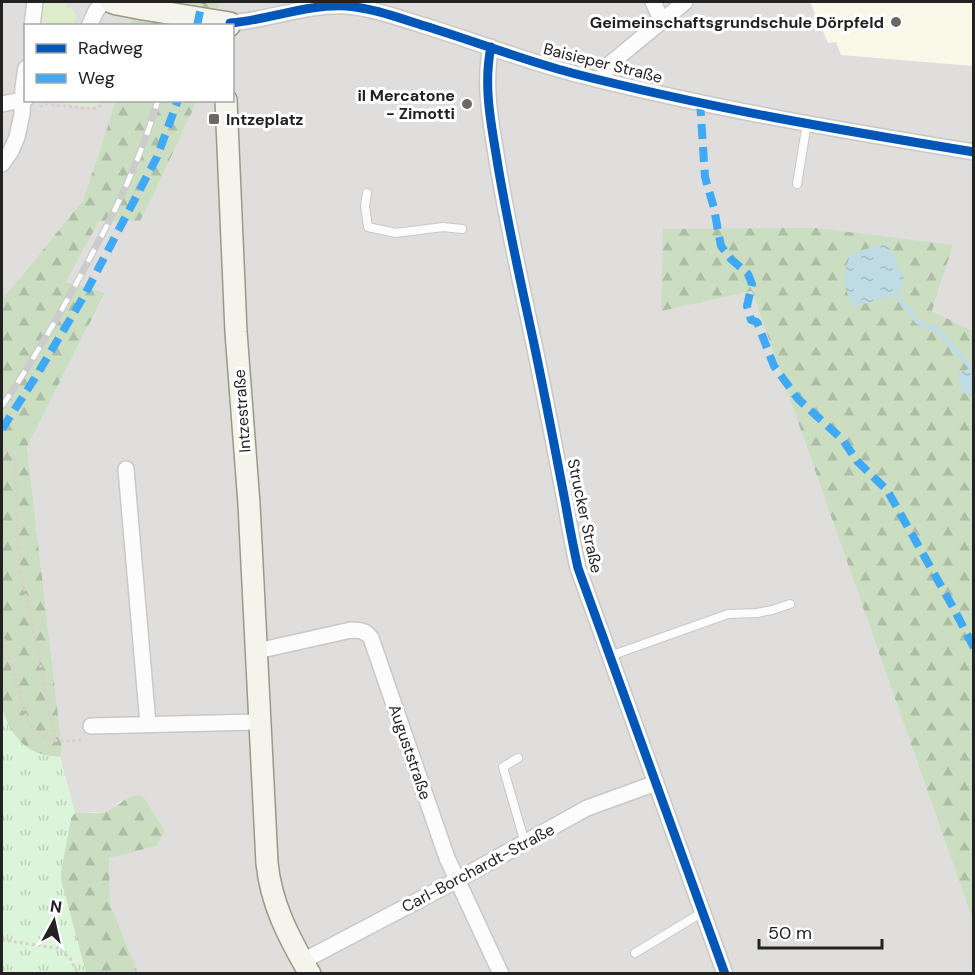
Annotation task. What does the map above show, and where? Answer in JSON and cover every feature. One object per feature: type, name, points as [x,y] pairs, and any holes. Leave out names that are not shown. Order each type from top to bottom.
[{"type":"main road","points":[[111,2],[223,23]]},
{"type":"main road","name":"Intzestraße","points":[[226,102],[236,332],[249,504],[269,880],[275,903],[306,967]]},
{"type":"street","points":[[32,24],[35,2]]},
{"type":"street","points":[[90,24],[103,2]]},
{"type":"street","points":[[653,2],[662,21]]},
{"type":"street","points":[[603,80],[611,63],[686,2]]},
{"type":"street","name":"Baisieper Straße","points":[[223,23],[248,22],[315,8],[345,6],[372,10],[540,64],[603,80],[856,133],[974,152]]},
{"type":"street","name":"Strucker Straße","points":[[491,47],[488,63],[491,122],[506,210],[578,568],[725,974]]},
{"type":"street","points":[[2,104],[23,105],[17,137],[2,164]]},
{"type":"street","points":[[126,469],[148,724]]},
{"type":"street","name":"Auguststraße","points":[[257,651],[351,630],[358,630],[369,635],[447,858],[501,974]]},
{"type":"street","points":[[91,726],[260,722]]},
{"type":"street","name":"Carl-Borchardt-Straße","points":[[306,967],[587,808],[656,783]]},
{"type":"lane","points":[[797,184],[807,123]]},
{"type":"lane","points":[[367,193],[365,206],[368,227],[396,233],[443,227],[462,229]]},
{"type":"lane","points":[[610,656],[728,614],[757,613],[790,604]]},
{"type":"lane","points":[[518,758],[503,767],[525,843]]},
{"type":"lane","points":[[635,953],[703,912]]},
{"type":"path","points":[[23,105],[45,104],[91,109],[97,108],[104,102]]},
{"type":"path","points":[[2,442],[15,460],[19,564],[55,740]]},
{"type":"path","points":[[2,940],[57,948],[70,958],[78,974]]},
{"type":"shaded area","points":[[2,2],[132,2],[130,24],[24,24],[24,102],[115,102],[83,200],[2,298]]},
{"type":"shaded area","points":[[220,2],[973,2],[973,331],[932,311],[953,245],[661,310],[752,291],[973,921],[973,973],[138,973],[110,904],[109,857],[156,846],[121,801],[103,812],[75,813],[60,757],[62,750],[27,447],[105,294],[66,282],[99,221],[140,220],[197,102],[234,102],[234,24],[215,24]]},
{"type":"shaded area","name":"Geimeinschaftsgrundschule Dörpfeld","points":[[810,2],[973,2],[973,66],[841,55],[836,42],[828,43]]},
{"type":"green space","points":[[42,2],[67,2],[66,8],[71,8],[77,15],[74,24],[38,24]]},
{"type":"green space","points":[[132,2],[220,2],[215,24],[130,24]]},
{"type":"green space","points":[[58,102],[100,102],[93,107]]},
{"type":"green space","points":[[115,102],[197,102],[140,221],[99,221],[66,282],[105,293],[27,447],[62,750],[60,757],[41,754],[21,742],[11,730],[2,708],[2,298],[83,200]]},
{"type":"green space","points":[[816,228],[953,245],[932,311],[973,331],[973,921],[752,291],[661,311],[663,229]]},
{"type":"green space","points":[[2,708],[11,730],[21,742],[41,754],[60,757],[75,813],[71,818],[61,880],[86,973],[2,973]]},
{"type":"green space","points":[[139,795],[145,799],[165,832],[156,846],[109,858],[110,904],[138,973],[86,973],[61,880],[71,818],[75,813],[104,812]]},
{"type":"water","points":[[887,244],[904,277],[900,292],[853,307],[845,281],[850,255]]},
{"type":"water","points":[[973,367],[973,395],[964,394],[958,381],[958,375]]},
{"type":"waterway","points":[[896,295],[918,322],[934,327],[974,372]]},
{"type":"railway","points":[[176,24],[180,2]]},
{"type":"railway","points":[[2,406],[49,332],[101,237],[137,160],[157,102]]},
{"type":"marked path","points":[[197,24],[202,2]]},
{"type":"marked path","points":[[700,101],[705,177],[721,246],[731,259],[748,274],[752,284],[747,306],[751,320],[757,322],[774,366],[798,399],[843,440],[857,461],[887,490],[974,648]]},
{"type":"marked path","points":[[2,429],[84,296],[157,157],[177,102]]},
{"type":"cycle path","points":[[230,23],[316,7],[356,7],[396,17],[554,68],[672,97],[974,152]]},
{"type":"cycle path","points":[[491,47],[488,90],[497,160],[578,568],[725,974]]},
{"type":"place","name":"Geimeinschaftsgrundschule Dörpfeld","points":[[896,22]]},
{"type":"place","name":"il Mercatone - Zimotti","points":[[467,104]]},
{"type":"place","name":"Intzeplatz","points":[[214,119]]}]
